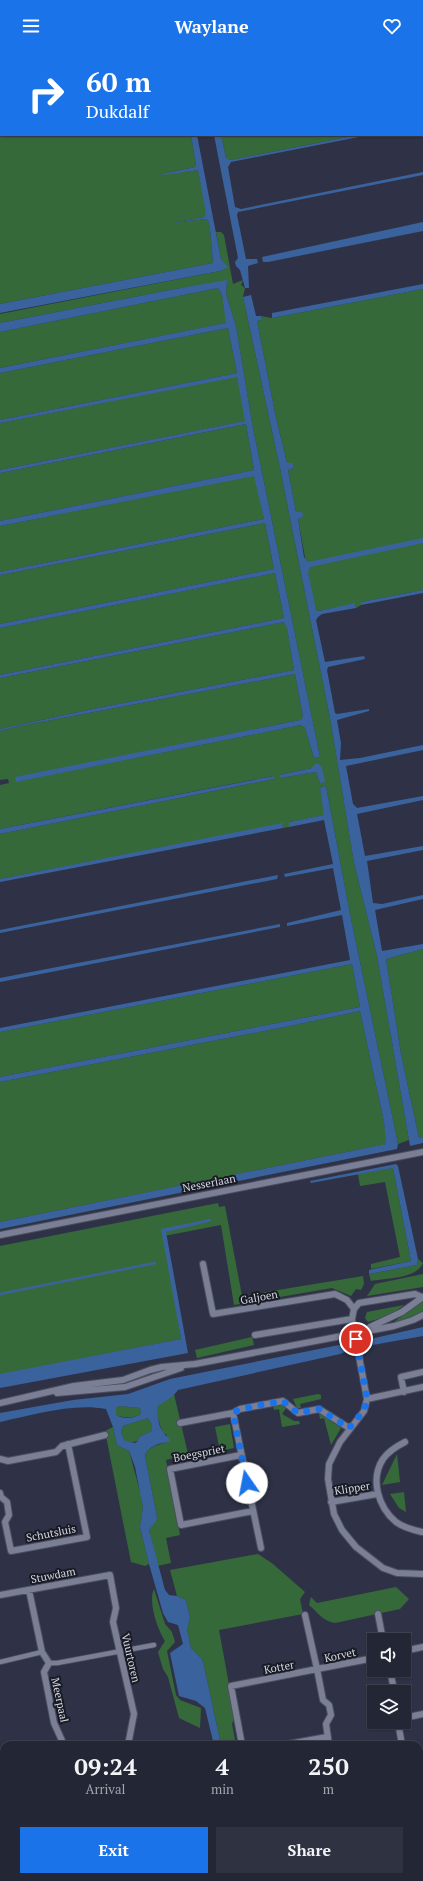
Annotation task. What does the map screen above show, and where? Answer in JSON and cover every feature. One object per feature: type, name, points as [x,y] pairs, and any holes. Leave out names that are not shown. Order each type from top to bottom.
[{"type":"street","name":"Nesserlaan","points":[[0,1235],[423,1152]]},
{"type":"street","name":"Galjoen","points":[[203,1264],[213,1314],[335,1294],[347,1300],[354,1309]]},
{"type":"street","points":[[423,1297],[414,1294],[359,1303],[354,1309],[352,1319],[367,1399],[364,1411],[349,1428],[329,1464],[328,1479],[334,1514],[342,1530],[361,1552],[383,1568],[397,1573],[423,1574]]},
{"type":"street","points":[[355,1332],[383,1322],[402,1312],[423,1297]]},
{"type":"street","points":[[0,1403],[38,1395],[125,1387],[195,1364],[355,1332],[394,1326],[423,1315]]},
{"type":"street","points":[[256,1335],[352,1319]]},
{"type":"street","points":[[406,1391],[401,1377],[423,1372]]},
{"type":"street","points":[[367,1399],[423,1387]]},
{"type":"street","points":[[180,1423],[233,1413],[240,1409],[283,1401],[298,1413],[319,1409],[349,1428]]},
{"type":"street","name":"Boegspriet","points":[[233,1413],[252,1511],[261,1548]]},
{"type":"street","points":[[0,1459],[8,1462],[56,1452],[62,1446],[105,1435]]},
{"type":"street","points":[[405,1442],[396,1447],[383,1459],[376,1480],[377,1494],[385,1510],[396,1522],[408,1528],[422,1532]]},
{"type":"street","name":"Schutsluis","points":[[0,1493],[1,1497],[7,1502],[8,1507],[9,1515],[5,1522],[11,1551],[87,1537],[68,1444]]},
{"type":"street","name":"Boegspriet","points":[[241,1455],[170,1469],[181,1525],[252,1511]]},
{"type":"street","name":"Klipper","points":[[331,1502],[377,1494]]},
{"type":"street","name":"Stuwdam","points":[[0,1595],[110,1575]]},
{"type":"street","name":"Vuurtoren","points":[[110,1575],[116,1608],[113,1622],[134,1714],[128,1741]]},
{"type":"street","name":"Meerpaal","points":[[29,1590],[42,1652],[49,1663],[44,1672],[54,1723],[62,1741]]},
{"type":"street","points":[[378,1614],[382,1633]]},
{"type":"street","name":"Korvet","points":[[304,1615],[317,1670],[367,1659]]},
{"type":"street","points":[[49,1663],[57,1663],[154,1645]]},
{"type":"street","points":[[411,1650],[423,1647]]},
{"type":"street","points":[[0,1662],[42,1652]]},
{"type":"street","points":[[317,1670],[322,1700],[329,1705],[331,1715],[326,1724],[328,1741]]},
{"type":"street","name":"Kotter","points":[[241,1741],[231,1686],[317,1670]]},
{"type":"street","points":[[411,1717],[423,1714]]},
{"type":"street","points":[[399,1729],[401,1741]]},
{"type":"street","points":[[305,1741],[327,1737]]},
{"type":"green space","points":[[0,136],[191,136],[196,165],[195,167],[162,174],[198,170],[207,214],[204,217],[173,223],[205,219],[208,220],[213,263],[0,304]]},
{"type":"green space","points":[[221,136],[353,136],[231,160],[226,158]]},
{"type":"green space","points":[[216,232],[221,232],[224,235],[233,284],[243,280],[241,285],[245,288],[243,297],[280,468],[330,718],[354,863],[377,956],[409,1140],[398,1144],[350,914],[326,786],[320,788],[325,815],[289,822],[289,827],[283,828],[281,824],[0,879],[0,834],[274,779],[273,776],[0,829],[0,785],[9,783],[8,779],[0,780],[0,731],[295,674],[303,717],[300,720],[15,778],[19,781],[301,725],[305,728],[314,758],[320,757],[252,423],[236,326],[226,294],[227,281],[175,289],[0,323],[0,314],[220,271],[227,267],[221,259]],"holes":[[[312,768],[322,768],[320,783],[316,772],[280,778],[280,775]]]},
{"type":"green space","points":[[218,288],[222,295],[227,323],[0,368],[0,332]]},
{"type":"green space","points":[[423,289],[423,590],[361,602],[361,605],[356,608],[355,604],[318,611],[316,610],[313,601],[298,519],[303,517],[296,512],[288,470],[293,468],[293,463],[287,463],[276,418],[257,321],[262,320],[261,316],[272,318]]},
{"type":"green space","points":[[228,328],[237,373],[0,420],[0,373]]},
{"type":"green space","points":[[237,376],[246,421],[0,470],[0,423]]},
{"type":"green space","points":[[246,424],[254,470],[0,521],[0,473]]},
{"type":"green space","points":[[255,475],[264,519],[0,572],[0,526]]},
{"type":"green space","points":[[265,523],[274,569],[0,624],[0,575]]},
{"type":"green space","points":[[275,573],[284,618],[0,675],[0,628]]},
{"type":"green space","points":[[284,622],[287,627],[294,670],[98,708],[0,729],[0,678]]},
{"type":"green space","points":[[423,949],[423,1137],[419,1138],[401,1054],[386,959]]},
{"type":"green space","points":[[352,964],[360,1007],[0,1077],[0,1032]]},
{"type":"green space","points":[[360,1011],[384,1122],[387,1144],[0,1222],[0,1082]]},
{"type":"green space","points":[[393,1168],[411,1261],[371,1269],[371,1264],[400,1257],[385,1182],[360,1186],[358,1174]]},
{"type":"green space","points":[[218,1203],[219,1207],[225,1206],[242,1296],[363,1276],[364,1284],[361,1290],[356,1289],[351,1296],[332,1288],[234,1305],[221,1225],[164,1236],[181,1339],[0,1375],[0,1246]]},
{"type":"green space","points":[[418,1259],[423,1263],[414,1272],[408,1275],[371,1281],[369,1274],[417,1265]]},
{"type":"green space","points":[[423,1274],[423,1287],[367,1296],[375,1284]]},
{"type":"green space","points":[[423,1300],[423,1312],[412,1318],[394,1322]]},
{"type":"green space","points":[[404,1305],[378,1319],[368,1322],[365,1318],[367,1312]]},
{"type":"green space","points":[[252,1337],[254,1345],[197,1358],[195,1350]]},
{"type":"green space","points":[[174,1394],[188,1454],[166,1460],[180,1535],[166,1538],[171,1563],[157,1566],[149,1530],[157,1517],[145,1456],[150,1448],[167,1442],[167,1435],[163,1433],[157,1413],[159,1405]]},
{"type":"green space","points":[[318,1394],[321,1395],[321,1399],[300,1404],[301,1408],[297,1408],[293,1399]]},
{"type":"green space","points":[[281,1404],[286,1408],[282,1414],[294,1421],[299,1421],[300,1424],[282,1427],[279,1409],[274,1410],[273,1406]]},
{"type":"green space","points":[[120,1406],[140,1408],[141,1414],[128,1418],[116,1415],[116,1408]]},
{"type":"green space","points":[[319,1413],[341,1428],[331,1445],[324,1418],[320,1419]]},
{"type":"green space","points":[[148,1418],[152,1425],[152,1431],[139,1437],[138,1441],[128,1443],[125,1441],[121,1432],[123,1426]]},
{"type":"green space","points":[[230,1424],[234,1448],[220,1451],[215,1427]]},
{"type":"green space","points":[[113,1427],[117,1445],[129,1451],[141,1495],[143,1507],[140,1527],[149,1564],[145,1566],[131,1562],[105,1431]]},
{"type":"green space","points":[[397,1454],[400,1482],[382,1485]]},
{"type":"green space","points":[[404,1492],[406,1512],[399,1508],[390,1494]]},
{"type":"green space","points":[[258,1554],[273,1564],[305,1592],[300,1599],[303,1614],[219,1630],[230,1690],[234,1719],[232,1724],[235,1741],[220,1741],[202,1659],[191,1648],[187,1629],[190,1618],[186,1600],[177,1596],[170,1570]]},
{"type":"green space","points":[[396,1587],[409,1599],[400,1609],[335,1623],[323,1618],[309,1605],[311,1597],[317,1603]]},
{"type":"green space","points":[[154,1589],[165,1624],[172,1632],[175,1642],[167,1651],[176,1695],[180,1700],[201,1708],[200,1728],[179,1718],[168,1677],[163,1669],[158,1652],[165,1641],[159,1630],[154,1615],[152,1594]]},
{"type":"water","points":[[191,136],[197,136],[221,259],[228,267],[220,271],[0,313],[0,304],[213,263],[208,220],[205,219],[173,223],[204,217],[206,214],[198,170],[162,174],[195,167],[196,165]]},
{"type":"water","points":[[214,136],[221,136],[226,158],[231,160],[353,136],[364,136],[231,162],[228,167],[235,207],[241,209],[423,172],[423,175],[238,212],[237,215],[246,259],[257,259],[258,263],[248,266],[249,288],[245,288],[240,270],[236,266],[235,262],[238,258]]},
{"type":"water","points":[[423,222],[423,231],[263,262],[262,257]]},
{"type":"water","points":[[227,280],[226,294],[236,326],[252,423],[320,757],[314,758],[305,728],[301,725],[16,782],[15,777],[300,720],[303,717],[295,674],[0,731],[0,729],[98,708],[294,670],[287,628],[284,622],[0,678],[0,675],[284,618],[275,573],[0,628],[0,624],[274,569],[265,523],[0,575],[0,572],[264,519],[254,476],[0,526],[0,521],[254,470],[246,424],[0,473],[0,470],[245,421],[237,377],[0,423],[0,420],[237,373],[228,328],[0,373],[0,368],[226,323],[222,295],[218,288],[0,332],[0,323]]},
{"type":"water","points":[[423,284],[423,289],[272,318],[272,313]]},
{"type":"water","points":[[251,295],[256,316],[261,316],[262,320],[257,321],[276,418],[287,463],[293,463],[293,468],[288,470],[296,512],[302,512],[303,517],[298,519],[304,557],[308,562],[423,538],[423,543],[310,567],[308,572],[316,610],[319,611],[355,603],[356,608],[322,614],[316,620],[325,662],[364,656],[365,659],[328,667],[327,670],[335,713],[337,714],[369,709],[369,711],[337,720],[341,743],[340,760],[360,758],[423,745],[423,750],[346,766],[353,804],[357,808],[423,796],[423,800],[357,814],[365,856],[423,846],[423,850],[367,861],[373,903],[382,904],[423,895],[423,899],[375,910],[382,951],[423,944],[423,949],[386,959],[401,1054],[419,1138],[423,1137],[423,1143],[410,1146],[377,956],[354,863],[330,718],[280,468],[243,297]]},
{"type":"water","points":[[423,590],[423,593],[361,605],[361,602]]},
{"type":"water","points":[[315,764],[319,764],[322,768],[325,782],[320,783],[316,772],[280,778],[280,775],[312,768]]},
{"type":"water","points":[[274,776],[274,779],[0,834],[0,829]]},
{"type":"water","points":[[326,786],[350,914],[398,1144],[397,1149],[0,1229],[0,1222],[386,1144],[384,1122],[360,1011],[0,1082],[0,1077],[360,1007],[352,964],[0,1032],[0,1028],[350,960],[342,915],[287,926],[287,923],[341,910],[333,868],[285,877],[284,874],[333,864],[324,820],[289,827],[289,822],[324,815],[320,788]]},
{"type":"water","points":[[282,823],[283,828],[0,882],[0,879]]},
{"type":"water","points":[[278,875],[277,879],[0,933],[0,930]]},
{"type":"water","points":[[280,924],[280,927],[0,982],[0,978]]},
{"type":"water","points":[[396,1164],[398,1166],[418,1259],[417,1265],[369,1274],[369,1270],[411,1261],[393,1168],[311,1183],[310,1181]]},
{"type":"water","points":[[210,1219],[212,1221],[166,1232],[188,1353],[0,1388],[0,1374],[181,1339],[161,1229]]},
{"type":"water","points":[[423,1327],[423,1336],[367,1346],[366,1340]]},
{"type":"water","points":[[344,1344],[345,1352],[340,1354],[178,1390],[173,1396],[158,1406],[158,1416],[161,1429],[169,1438],[170,1442],[151,1448],[145,1456],[157,1517],[156,1521],[149,1530],[165,1590],[169,1595],[177,1596],[186,1600],[190,1618],[187,1629],[191,1648],[202,1659],[220,1741],[213,1741],[205,1708],[196,1701],[179,1696],[170,1653],[183,1644],[178,1625],[168,1622],[163,1613],[149,1564],[140,1527],[143,1507],[135,1467],[129,1451],[117,1445],[113,1427],[106,1409],[66,1409],[39,1413],[0,1422],[0,1413],[73,1400],[128,1394],[170,1379]],"holes":[[[120,1406],[140,1408],[141,1414],[138,1416],[125,1418],[116,1415],[116,1408]],[[148,1418],[152,1425],[152,1431],[139,1437],[138,1441],[135,1443],[125,1441],[121,1432],[123,1426]]]},
{"type":"waterway","points":[[0,1294],[155,1263]]},
{"type":"route","points":[[247,1483],[233,1413],[240,1409],[283,1401],[298,1413],[319,1409],[349,1428],[361,1416],[366,1407],[367,1399],[356,1339]]}]
